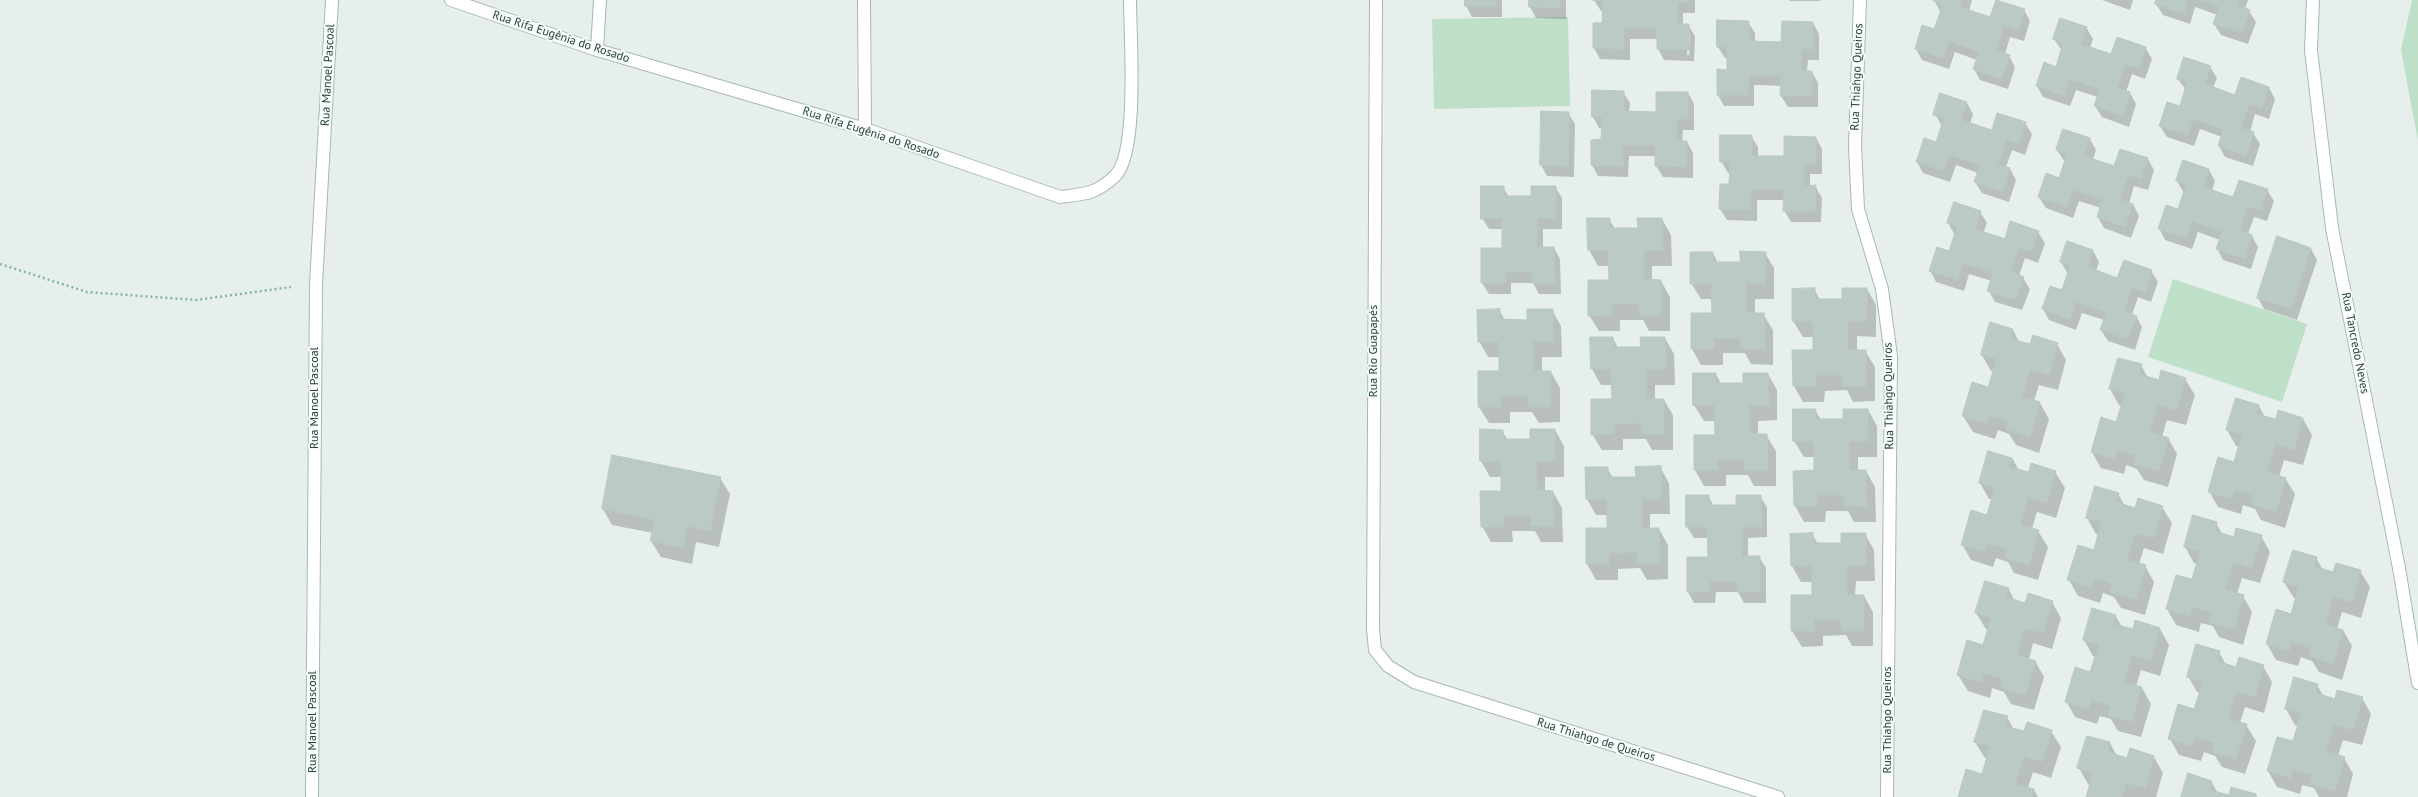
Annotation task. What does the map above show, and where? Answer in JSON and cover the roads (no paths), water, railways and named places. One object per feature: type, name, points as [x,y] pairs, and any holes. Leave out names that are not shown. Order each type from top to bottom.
[{"type":"street","name":"Rua Manoel Pascoal","points":[[312,797],[316,284],[332,0]]},
{"type":"street","name":"Rua Rifa Eugênia do Rosado","points":[[451,0],[597,50],[865,129],[1060,197],[1092,193],[1116,175],[1128,147],[1130,118],[1130,0]]},
{"type":"street","points":[[597,50],[600,0]]},
{"type":"street","points":[[864,0],[865,129]]},
{"type":"street","name":"Rua Rio Guapapés","points":[[1376,0],[1373,629],[1375,650],[1388,666],[1414,682]]},
{"type":"street","name":"Rua Thiahgo Queiros","points":[[1860,0],[1855,146],[1858,209],[1882,289],[1891,356],[1887,797]]},
{"type":"street","name":"Rua Tancredo Neves","points":[[2313,0],[2311,50],[2332,228],[2399,568],[2418,683]]},
{"type":"street","name":"Rua Thiahgo de Queiros","points":[[1414,682],[1778,797]]}]
